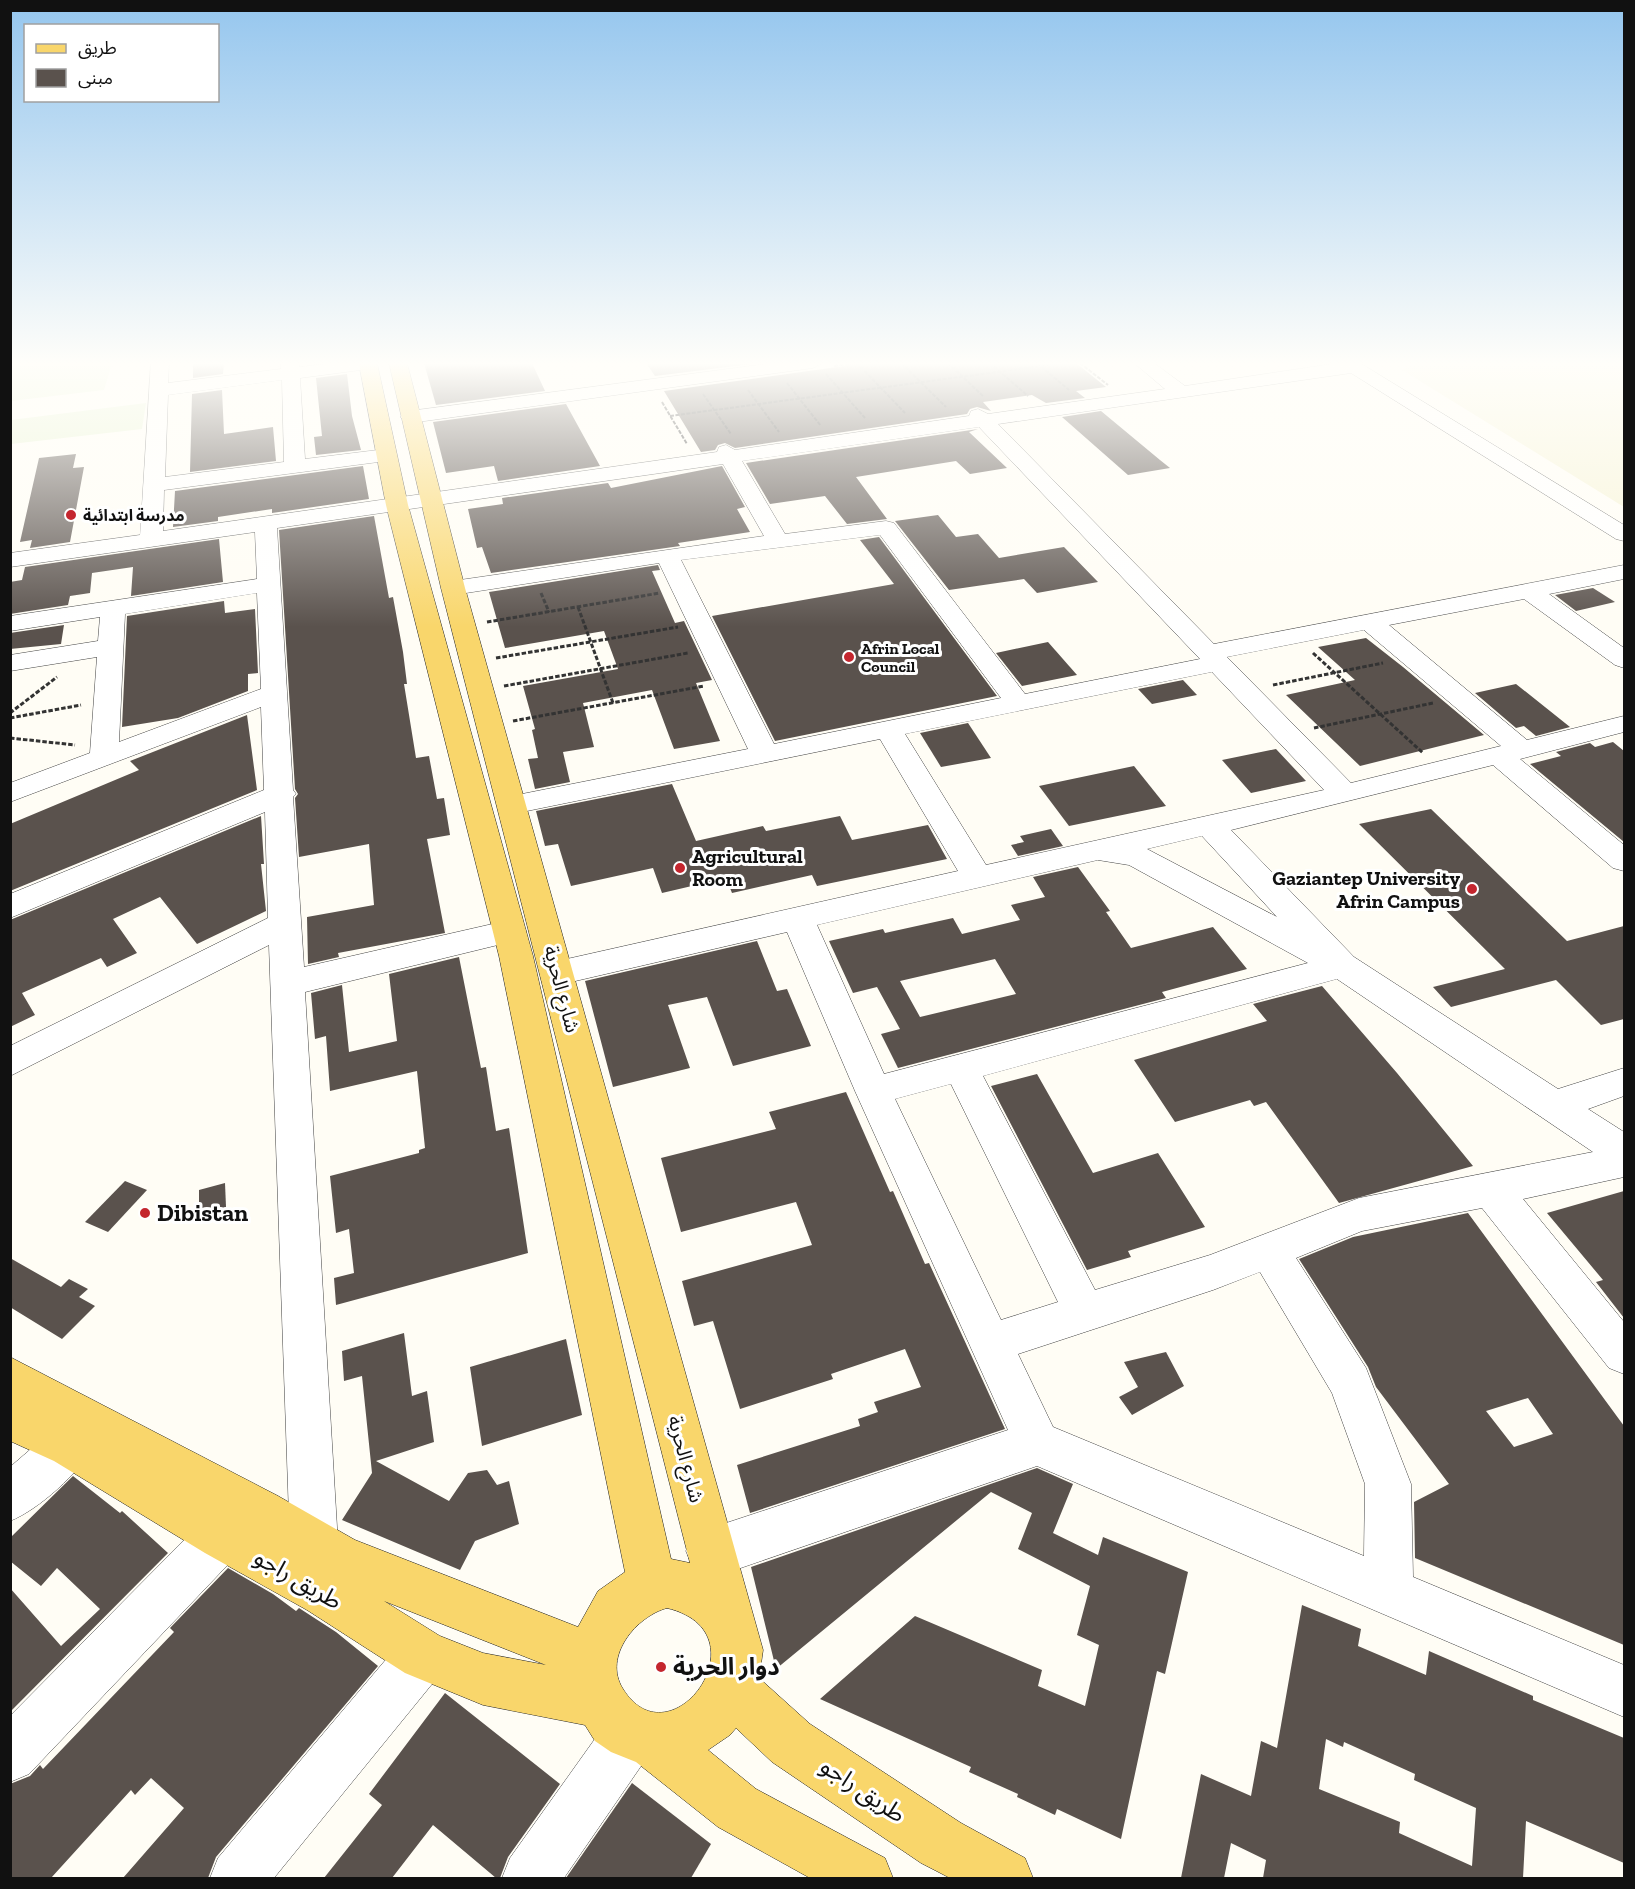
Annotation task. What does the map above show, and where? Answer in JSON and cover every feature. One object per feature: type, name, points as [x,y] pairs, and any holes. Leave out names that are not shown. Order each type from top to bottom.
[{"type":"main road","name":"شارع الحرية","points":[[386,451],[397,505],[510,931],[652,1584]]},
{"type":"main road","name":"شارع الحرية","points":[[419,451],[453,588],[558,973],[727,1615]]},
{"type":"main road","points":[[494,872],[528,865]]},
{"type":"main road","points":[[548,1104],[590,1094]]},
{"type":"main road","name":"طريق راجو","points":[[10,1378],[340,1559],[619,1708],[737,1808],[866,1878]]},
{"type":"main road","name":"طريق راجو","points":[[10,1419],[70,1445],[222,1536],[325,1592],[423,1655],[483,1679],[619,1708]]},
{"type":"main road","points":[[677,1582],[697,1588],[714,1599],[727,1615],[734,1632],[737,1650],[731,1687],[718,1710],[699,1728],[676,1737],[619,1708],[598,1637],[607,1618],[620,1603],[652,1584],[677,1582]]},
{"type":"main road","name":"طريق راجو","points":[[731,1687],[791,1743],[941,1843],[1005,1878]]},
{"type":"street","points":[[151,540],[156,451]]},
{"type":"street","points":[[294,451],[295,466]]},
{"type":"street","points":[[10,560],[432,500],[723,451]]},
{"type":"street","points":[[731,451],[779,543]]},
{"type":"street","points":[[1020,451],[1244,691],[1345,794]]},
{"type":"street","points":[[1494,451],[1624,534]]},
{"type":"street","points":[[1507,451],[1624,520]]},
{"type":"street","points":[[154,485],[386,455]]},
{"type":"street","points":[[266,524],[290,983],[314,1544]]},
{"type":"street","points":[[453,588],[667,555],[886,528],[1019,704]]},
{"type":"street","points":[[667,555],[765,754]]},
{"type":"street","points":[[512,805],[1019,704],[1294,637],[1624,572]]},
{"type":"street","points":[[10,624],[270,584]]},
{"type":"street","points":[[1529,591],[1624,660]]},
{"type":"street","points":[[104,757],[113,609]]},
{"type":"street","points":[[1370,622],[1460,698],[1510,753],[1624,861]]},
{"type":"street","points":[[10,663],[111,647]]},
{"type":"street","points":[[10,792],[276,693]]},
{"type":"street","points":[[558,973],[1345,794],[1624,724]]},
{"type":"street","points":[[888,730],[978,878]]},
{"type":"street","points":[[10,907],[281,794]]},
{"type":"street","points":[[1209,825],[1342,966]]},
{"type":"street","points":[[1097,851],[1136,856],[1342,966],[1624,1152]]},
{"type":"street","points":[[798,920],[873,1091],[1037,1443]]},
{"type":"street","points":[[10,1062],[286,922]]},
{"type":"street","points":[[290,983],[510,931]]},
{"type":"street","points":[[873,1091],[1342,966]]},
{"type":"street","points":[[961,1068],[1085,1313]]},
{"type":"street","points":[[1552,1106],[1624,1082]]},
{"type":"street","points":[[991,1342],[1213,1272],[1359,1215],[1491,1190],[1624,1161]]},
{"type":"street","points":[[1491,1190],[1624,1354]]},
{"type":"street","points":[[1269,1250],[1350,1383],[1388,1484],[1388,1592]]},
{"type":"street","points":[[710,1551],[726,1549],[1037,1443],[1624,1691]]},
{"type":"street","points":[[10,1498],[70,1445]]},
{"type":"street","points":[[10,1755],[222,1536]]},
{"type":"street","points":[[238,1878],[423,1655]]},
{"type":"street","points":[[530,1878],[619,1708]]},
{"type":"path","points":[[484,623],[683,590]]},
{"type":"path","points":[[578,607],[613,703]]},
{"type":"path","points":[[493,658],[699,623]]},
{"type":"path","points":[[1294,637],[1442,769]]},
{"type":"path","points":[[500,687],[712,649]]},
{"type":"path","points":[[1244,691],[1413,657]]},
{"type":"path","points":[[10,716],[62,674]]},
{"type":"path","points":[[510,722],[729,682]]},
{"type":"path","points":[[1285,734],[1460,698]]},
{"type":"path","points":[[10,716],[86,705]]},
{"type":"path","points":[[10,738],[79,745]]},
{"type":"shaded area","points":[[1534,451],[1624,451],[1624,507]]},
{"type":"building","points":[[191,451],[275,451],[276,461],[190,472]]},
{"type":"building","points":[[316,451],[351,451],[316,455]]},
{"type":"building","points":[[440,451],[592,451],[600,466],[498,481],[494,466],[446,473]]},
{"type":"building","points":[[827,451],[989,451],[1007,468],[970,474],[956,461],[856,477],[887,519],[847,524],[825,496],[770,504],[746,463]]},
{"type":"building","points":[[1101,451],[1150,451],[1170,468],[1128,475]]},
{"type":"building","points":[[76,454],[73,468],[84,467],[70,542],[30,548],[32,540],[20,542],[39,458]]},
{"type":"building","points":[[363,466],[369,499],[272,513],[272,509],[218,517],[218,521],[173,527],[175,491]]},
{"type":"building","points":[[722,466],[745,507],[737,509],[750,532],[678,543],[680,546],[491,573],[482,547],[477,548],[468,509],[503,504],[502,498],[608,483],[611,488]]},
{"type":"building","points":[[938,515],[956,537],[978,534],[999,558],[1064,547],[1098,582],[1037,593],[1024,579],[949,590],[895,521]]},
{"type":"building","points":[[374,516],[389,598],[393,597],[403,652],[407,684],[404,684],[416,758],[429,756],[437,799],[444,798],[450,835],[427,839],[445,933],[338,953],[339,957],[308,964],[307,917],[374,905],[369,844],[299,857],[295,798],[298,794],[295,789],[279,530]]},
{"type":"building","name":"Afrin Local Council","points":[[879,537],[997,696],[775,741],[712,616],[894,584],[860,540]]},
{"type":"building","points":[[219,539],[223,582],[131,596],[133,567],[92,573],[90,593],[70,596],[68,605],[10,614],[10,582],[22,580],[25,567]]},
{"type":"building","points":[[658,565],[660,570],[652,571],[675,623],[684,621],[712,680],[696,683],[720,741],[674,749],[652,690],[583,703],[594,747],[563,752],[570,782],[535,789],[528,759],[538,758],[532,730],[535,729],[523,686],[618,669],[604,631],[505,648],[489,592]]},
{"type":"building","points":[[1593,588],[1615,602],[1576,611],[1555,595]]},
{"type":"building","points":[[224,601],[225,613],[255,609],[258,673],[248,674],[248,691],[178,718],[122,727],[127,616]]},
{"type":"building","points":[[64,625],[61,644],[10,649],[10,633]]},
{"type":"building","points":[[1366,638],[1484,735],[1360,766],[1286,695],[1355,680],[1318,647]]},
{"type":"building","points":[[1048,642],[1077,675],[1022,686],[996,653]]},
{"type":"building","points":[[1183,680],[1197,695],[1152,704],[1138,689]]},
{"type":"building","points":[[1516,684],[1570,727],[1536,736],[1524,726],[1516,728],[1475,693]]},
{"type":"building","points":[[247,715],[257,790],[10,891],[10,824],[139,770],[130,761]]},
{"type":"building","points":[[968,723],[991,758],[941,767],[920,733]]},
{"type":"building","points":[[1613,742],[1624,751],[1624,842],[1530,764],[1561,756],[1556,752],[1590,743],[1595,747]]},
{"type":"building","points":[[1276,749],[1306,781],[1251,793],[1222,760]]},
{"type":"building","points":[[1134,766],[1166,806],[1069,826],[1039,786]]},
{"type":"building","points":[[672,784],[696,841],[763,826],[766,831],[840,816],[852,840],[928,825],[947,859],[817,886],[812,875],[732,893],[726,878],[662,893],[653,868],[571,886],[558,844],[545,846],[536,811]]},
{"type":"building","points":[[1431,809],[1567,941],[1624,926],[1624,1019],[1601,1025],[1556,980],[1451,1007],[1433,987],[1505,969],[1359,824]]},
{"type":"building","points":[[261,816],[264,864],[261,864],[266,911],[197,944],[160,897],[113,919],[137,953],[107,967],[101,958],[22,993],[35,1015],[10,1027],[10,920]]},
{"type":"building","points":[[1051,829],[1063,846],[1018,856],[1011,845],[1024,842],[1020,836]]},
{"type":"building","points":[[1078,867],[1110,911],[1106,912],[1131,948],[1213,927],[1247,969],[1162,992],[1166,998],[898,1068],[881,1034],[900,1029],[877,987],[853,993],[829,941],[883,929],[885,933],[953,918],[962,934],[1020,920],[1011,905],[1045,897],[1033,877]],"holes":[[[995,959],[1016,994],[920,1017],[900,981]]]},
{"type":"building","points":[[757,941],[777,991],[787,989],[811,1046],[733,1066],[707,997],[668,1005],[690,1068],[613,1087],[585,981]]},
{"type":"building","points":[[459,957],[481,1068],[486,1067],[496,1131],[509,1128],[528,1253],[336,1305],[334,1278],[354,1273],[349,1229],[336,1233],[330,1176],[419,1153],[419,1150],[425,1148],[417,1071],[330,1091],[326,1036],[315,1039],[311,993],[342,985],[349,1052],[397,1041],[389,974]]},
{"type":"building","points":[[1322,986],[1473,1166],[1339,1203],[1266,1102],[1254,1106],[1250,1100],[1175,1122],[1134,1060],[1267,1021],[1253,1004]]},
{"type":"building","points":[[1037,1074],[1093,1173],[1158,1153],[1205,1227],[1128,1251],[1131,1257],[1087,1270],[991,1086]]},
{"type":"building","points":[[846,1092],[890,1192],[893,1191],[925,1264],[929,1263],[1005,1429],[750,1513],[737,1465],[860,1426],[858,1419],[878,1412],[874,1402],[921,1387],[905,1349],[831,1374],[833,1379],[740,1409],[713,1321],[694,1326],[682,1281],[812,1245],[796,1202],[681,1232],[661,1158],[776,1129],[769,1112]]},
{"type":"building","points":[[125,1181],[147,1190],[108,1232],[85,1222]]},
{"type":"building","points":[[225,1183],[226,1207],[199,1214],[199,1190]]},
{"type":"building","points":[[1624,1191],[1624,1318],[1596,1282],[1603,1280],[1547,1213]]},
{"type":"building","points":[[1468,1213],[1624,1426],[1624,1645],[1415,1558],[1414,1502],[1449,1484],[1376,1387],[1368,1367],[1299,1259],[1353,1237]],"holes":[[[1528,1398],[1553,1434],[1514,1447],[1486,1411]]]},
{"type":"building","points":[[10,1258],[61,1287],[69,1279],[88,1289],[79,1297],[95,1306],[62,1339],[10,1307]]},
{"type":"building","points":[[404,1333],[412,1396],[427,1391],[434,1442],[376,1461],[449,1501],[468,1473],[487,1470],[497,1485],[509,1481],[519,1524],[475,1541],[460,1570],[342,1520],[372,1473],[362,1376],[344,1381],[342,1351]]},
{"type":"building","points":[[566,1339],[582,1415],[482,1446],[470,1367]]},
{"type":"building","points":[[1166,1352],[1184,1386],[1132,1415],[1119,1397],[1138,1387],[1124,1362]]},
{"type":"building","points":[[1037,1468],[1073,1484],[1053,1533],[1098,1555],[1103,1537],[1188,1572],[1165,1674],[1157,1671],[1121,1839],[1057,1809],[1055,1815],[1017,1797],[1018,1794],[969,1772],[971,1767],[820,1699],[915,1616],[1042,1670],[1038,1686],[1085,1706],[1099,1645],[1077,1635],[1090,1586],[1018,1549],[1032,1513],[991,1492],[776,1669],[751,1567]]},
{"type":"building","points":[[73,1476],[120,1513],[122,1511],[168,1553],[10,1712],[10,1588],[61,1646],[100,1609],[57,1568],[41,1586],[10,1561],[10,1538]]},
{"type":"building","points":[[228,1568],[273,1594],[296,1611],[299,1608],[336,1632],[378,1666],[216,1857],[208,1878],[123,1878],[184,1808],[151,1778],[135,1795],[131,1790],[51,1878],[10,1878],[10,1784],[30,1776],[40,1765],[43,1769],[174,1632],[170,1628]]},
{"type":"building","points":[[1302,1605],[1361,1629],[1358,1646],[1426,1675],[1429,1651],[1533,1696],[1533,1700],[1624,1738],[1624,1863],[1526,1821],[1523,1878],[1263,1878],[1266,1860],[1231,1843],[1224,1878],[1181,1878],[1201,1774],[1251,1796],[1261,1741],[1277,1748]],"holes":[[[1326,1739],[1343,1747],[1344,1742],[1415,1774],[1414,1780],[1476,1808],[1472,1866],[1399,1833],[1400,1822],[1319,1789]]]},
{"type":"building","points":[[445,1693],[560,1784],[508,1857],[500,1878],[496,1878],[433,1825],[392,1878],[324,1878],[382,1805],[369,1794]]},
{"type":"building","points":[[632,1783],[711,1844],[691,1878],[566,1878]]},
{"type":"place","name":"مدرسة ابتدائية","points":[[71,515]]},
{"type":"place","name":"Afrin Local Council","points":[[849,657]]},
{"type":"place","name":"Agricultural Room","points":[[680,868]]},
{"type":"place","name":"Gaziantep University Afrin Campus","points":[[1472,889]]},
{"type":"place","name":"Dibistan","points":[[145,1213]]},
{"type":"place","name":"دوار الحرية","points":[[661,1667]]}]
